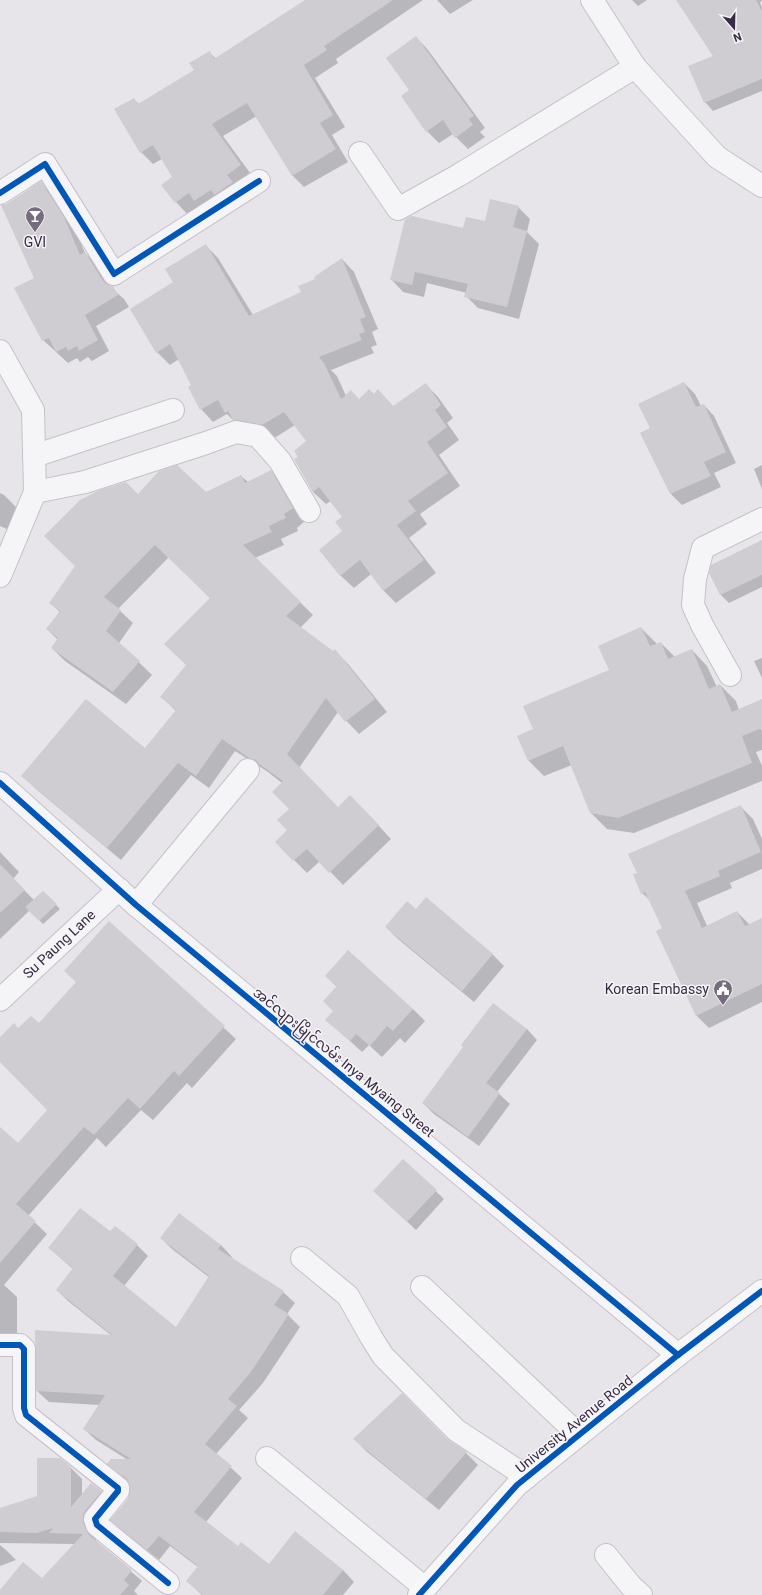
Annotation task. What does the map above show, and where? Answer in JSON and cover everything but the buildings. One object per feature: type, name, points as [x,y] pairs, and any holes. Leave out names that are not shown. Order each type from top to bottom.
[{"type":"main road","name":"University Avenue Road","points":[[422,1592],[517,1485],[678,1355],[762,1291]]},
{"type":"street","points":[[592,0],[635,67],[718,157],[762,186]]},
{"type":"street","points":[[360,153],[398,210],[459,175],[635,67]]},
{"type":"street","points":[[0,193],[45,164],[114,274],[259,181]]},
{"type":"street","points":[[0,350],[6,373],[33,410],[35,492],[0,576]]},
{"type":"street","points":[[34,456],[174,410]]},
{"type":"street","points":[[35,492],[85,482],[236,432],[258,436],[280,461],[309,511]]},
{"type":"street","points":[[730,675],[693,605],[695,579],[703,548],[762,519]]},
{"type":"street","points":[[136,904],[248,770]]},
{"type":"street","name":"အင်လျားမြိုင်လမ်း Inya Myaing Street","points":[[0,783],[136,904],[678,1355]]},
{"type":"street","name":"Su Paung Lane","points":[[0,1000],[119,889]]},
{"type":"street","points":[[302,1258],[348,1296],[383,1356],[456,1430],[528,1477]]},
{"type":"street","points":[[422,1287],[578,1435]]},
{"type":"street","points":[[0,1345],[20,1345],[24,1349],[24,1408],[26,1415],[118,1488],[118,1492],[95,1519],[96,1525],[168,1583]]},
{"type":"street","points":[[267,1458],[422,1592]]},
{"type":"street","points":[[606,1555],[631,1586],[641,1595]]},
{"type":"cycle path","points":[[0,193],[45,164],[114,274],[259,181]]},
{"type":"cycle path","points":[[0,783],[136,905],[678,1355]]},
{"type":"cycle path","points":[[419,1595],[517,1485],[678,1355],[762,1291]]},
{"type":"cycle path","points":[[0,1345],[20,1345],[24,1349],[24,1408],[26,1415],[118,1488],[118,1491],[95,1519],[97,1525],[168,1583]]},
{"type":"place","name":"GVI","points":[[35,233]]},
{"type":"place","name":"Korean Embassy","points":[[723,1006]]}]
